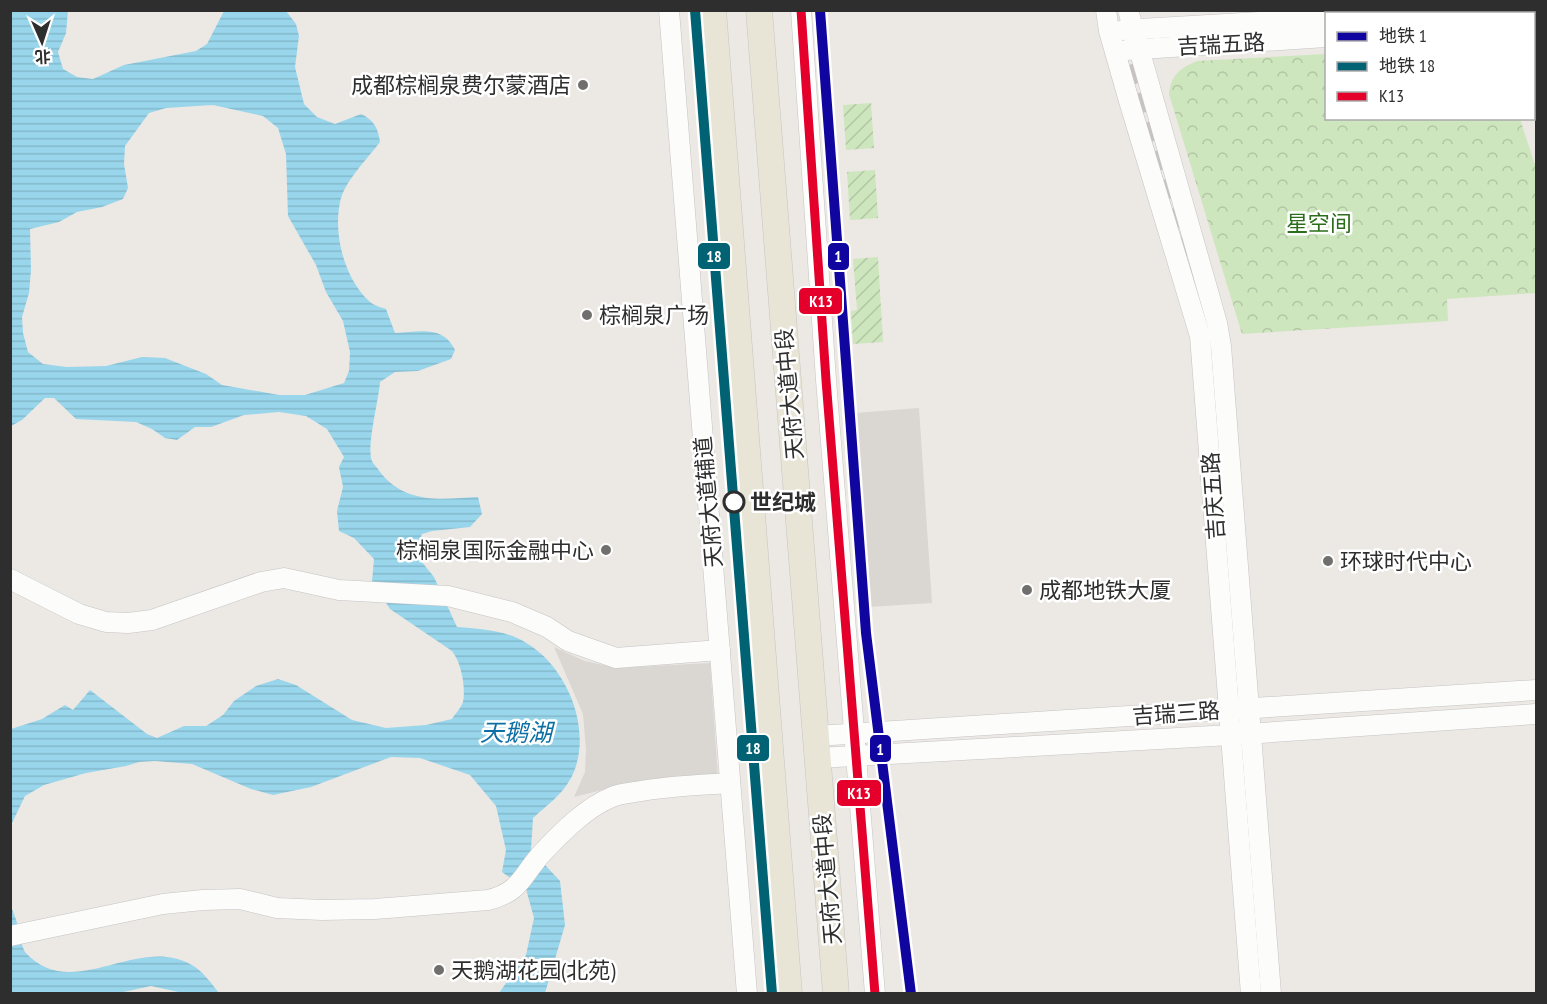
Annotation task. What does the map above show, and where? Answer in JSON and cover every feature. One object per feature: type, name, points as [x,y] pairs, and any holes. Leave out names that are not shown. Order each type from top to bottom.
[{"type":"main road","name":"天府大道中段","points":[[713,10],[789,993]]},
{"type":"main road","name":"天府大道中段","points":[[759,10],[836,993]]},
{"type":"street","name":"天府大道辅道","points":[[669,10],[747,993]]},
{"type":"street","points":[[801,10],[826,368],[875,993]]},
{"type":"street","name":"吉庆五路","points":[[1106,10],[1109,31],[1200,336],[1229,710],[1241,734],[1271,993]]},
{"type":"street","name":"吉庆五路","points":[[1128,10],[1217,322],[1221,346],[1250,708],[1241,734],[1251,993]]},
{"type":"street","points":[[1432,12],[1458,10]]},
{"type":"street","name":"吉瑞五路","points":[[1109,31],[1325,18]]},
{"type":"street","name":"吉瑞五路","points":[[1115,50],[1325,38]]},
{"type":"street","points":[[10,579],[79,614],[106,622],[128,623],[152,620],[261,582],[284,579],[339,590],[448,596],[512,612],[547,627],[568,641],[616,658],[720,650]]},
{"type":"street","name":"吉瑞三路","points":[[817,747],[855,733],[1536,690]]},
{"type":"street","name":"吉瑞三路","points":[[817,747],[856,756],[1536,714]]},
{"type":"street","points":[[20,933],[163,904],[203,900],[240,899],[277,908],[322,910],[375,909],[488,900],[504,896],[514,890],[543,851],[577,820],[613,796],[658,788],[730,783]]},
{"type":"green space","name":"星空间","points":[[1325,54],[1325,120],[1520,120],[1536,168],[1536,293],[1447,299],[1448,321],[1242,334],[1169,94],[1177,73],[1197,61]]},
{"type":"green space","points":[[871,103],[874,148],[846,150],[843,105]]},
{"type":"green space","points":[[875,170],[878,218],[850,220],[847,172]]},
{"type":"green space","points":[[878,257],[883,342],[853,344],[851,311],[857,310],[853,259]]},
{"type":"shaded area","points":[[919,408],[932,603],[868,607],[855,413]]},
{"type":"shaded area","points":[[554,647],[585,661],[617,668],[710,663],[718,778],[614,787],[574,797],[585,772],[583,714]]},
{"type":"water","name":"天鹅湖","points":[[11,11],[68,11],[66,33],[58,52],[63,69],[77,77],[93,79],[124,65],[196,51],[207,44],[224,11],[286,11],[296,24],[299,36],[295,67],[304,104],[317,117],[335,124],[361,114],[375,125],[380,142],[353,176],[341,198],[338,225],[342,254],[360,291],[369,301],[386,309],[395,333],[421,331],[437,333],[450,342],[455,350],[451,359],[418,371],[395,372],[380,382],[372,435],[372,461],[390,483],[413,495],[438,499],[478,497],[482,514],[470,527],[422,534],[416,549],[417,556],[434,577],[457,627],[494,631],[511,636],[520,639],[543,655],[566,686],[574,704],[578,723],[580,742],[571,778],[558,795],[533,818],[531,850],[560,881],[565,925],[545,993],[499,993],[526,955],[534,918],[526,889],[502,872],[506,850],[496,806],[470,775],[420,758],[391,757],[311,787],[273,795],[251,789],[192,764],[139,762],[44,785],[25,796],[11,825],[11,729],[42,719],[65,705],[73,710],[90,690],[147,734],[157,738],[184,726],[206,726],[223,715],[234,701],[256,686],[278,679],[296,685],[352,720],[386,728],[426,725],[452,719],[463,702],[464,689],[460,668],[452,651],[390,609],[372,581],[374,559],[354,538],[339,531],[337,511],[343,487],[339,467],[344,457],[327,429],[306,416],[279,412],[244,415],[211,427],[195,427],[177,440],[165,438],[136,422],[76,419],[54,398],[45,398],[22,420],[11,426],[10,173],[12,153],[10,145]],"holes":[[[213,105],[263,116],[278,128],[286,154],[288,216],[316,265],[326,292],[343,321],[350,352],[349,371],[344,383],[305,395],[279,395],[222,385],[206,374],[165,358],[142,357],[106,366],[67,367],[43,364],[28,352],[22,317],[29,293],[30,229],[59,222],[77,212],[102,207],[123,199],[128,188],[124,164],[125,146],[149,113],[166,108]]]},
{"type":"water","points":[[10,903],[25,952],[43,966],[63,972],[83,971],[148,957],[169,957],[195,967],[219,993],[183,993],[151,986],[119,993],[11,993]]},
{"type":"tunnel","points":[[1129,39],[1125,39],[1208,328],[1214,374]]},
{"type":"tunnel","points":[[1234,637],[1254,895]]},
{"type":"metro line","name":"18","points":[[695,10],[772,994]]},
{"type":"metro line","name":"1","points":[[820,10],[866,633],[911,994]]},
{"type":"transit line","name":"K13","points":[[801,10],[826,380],[875,994]]},
{"type":"place","name":"成都棕榈泉费尔蒙酒店","points":[[583,85]]},
{"type":"place","name":"棕榈泉广场","points":[[587,315]]},
{"type":"place","name":"世纪城","points":[[734,502]]},
{"type":"place","name":"棕榈泉国际金融中心","points":[[606,550]]},
{"type":"place","name":"环球时代中心","points":[[1328,561]]},
{"type":"place","name":"成都地铁大厦","points":[[1027,590]]},
{"type":"place","name":"天鹅湖花园(北苑)","points":[[439,970]]}]
